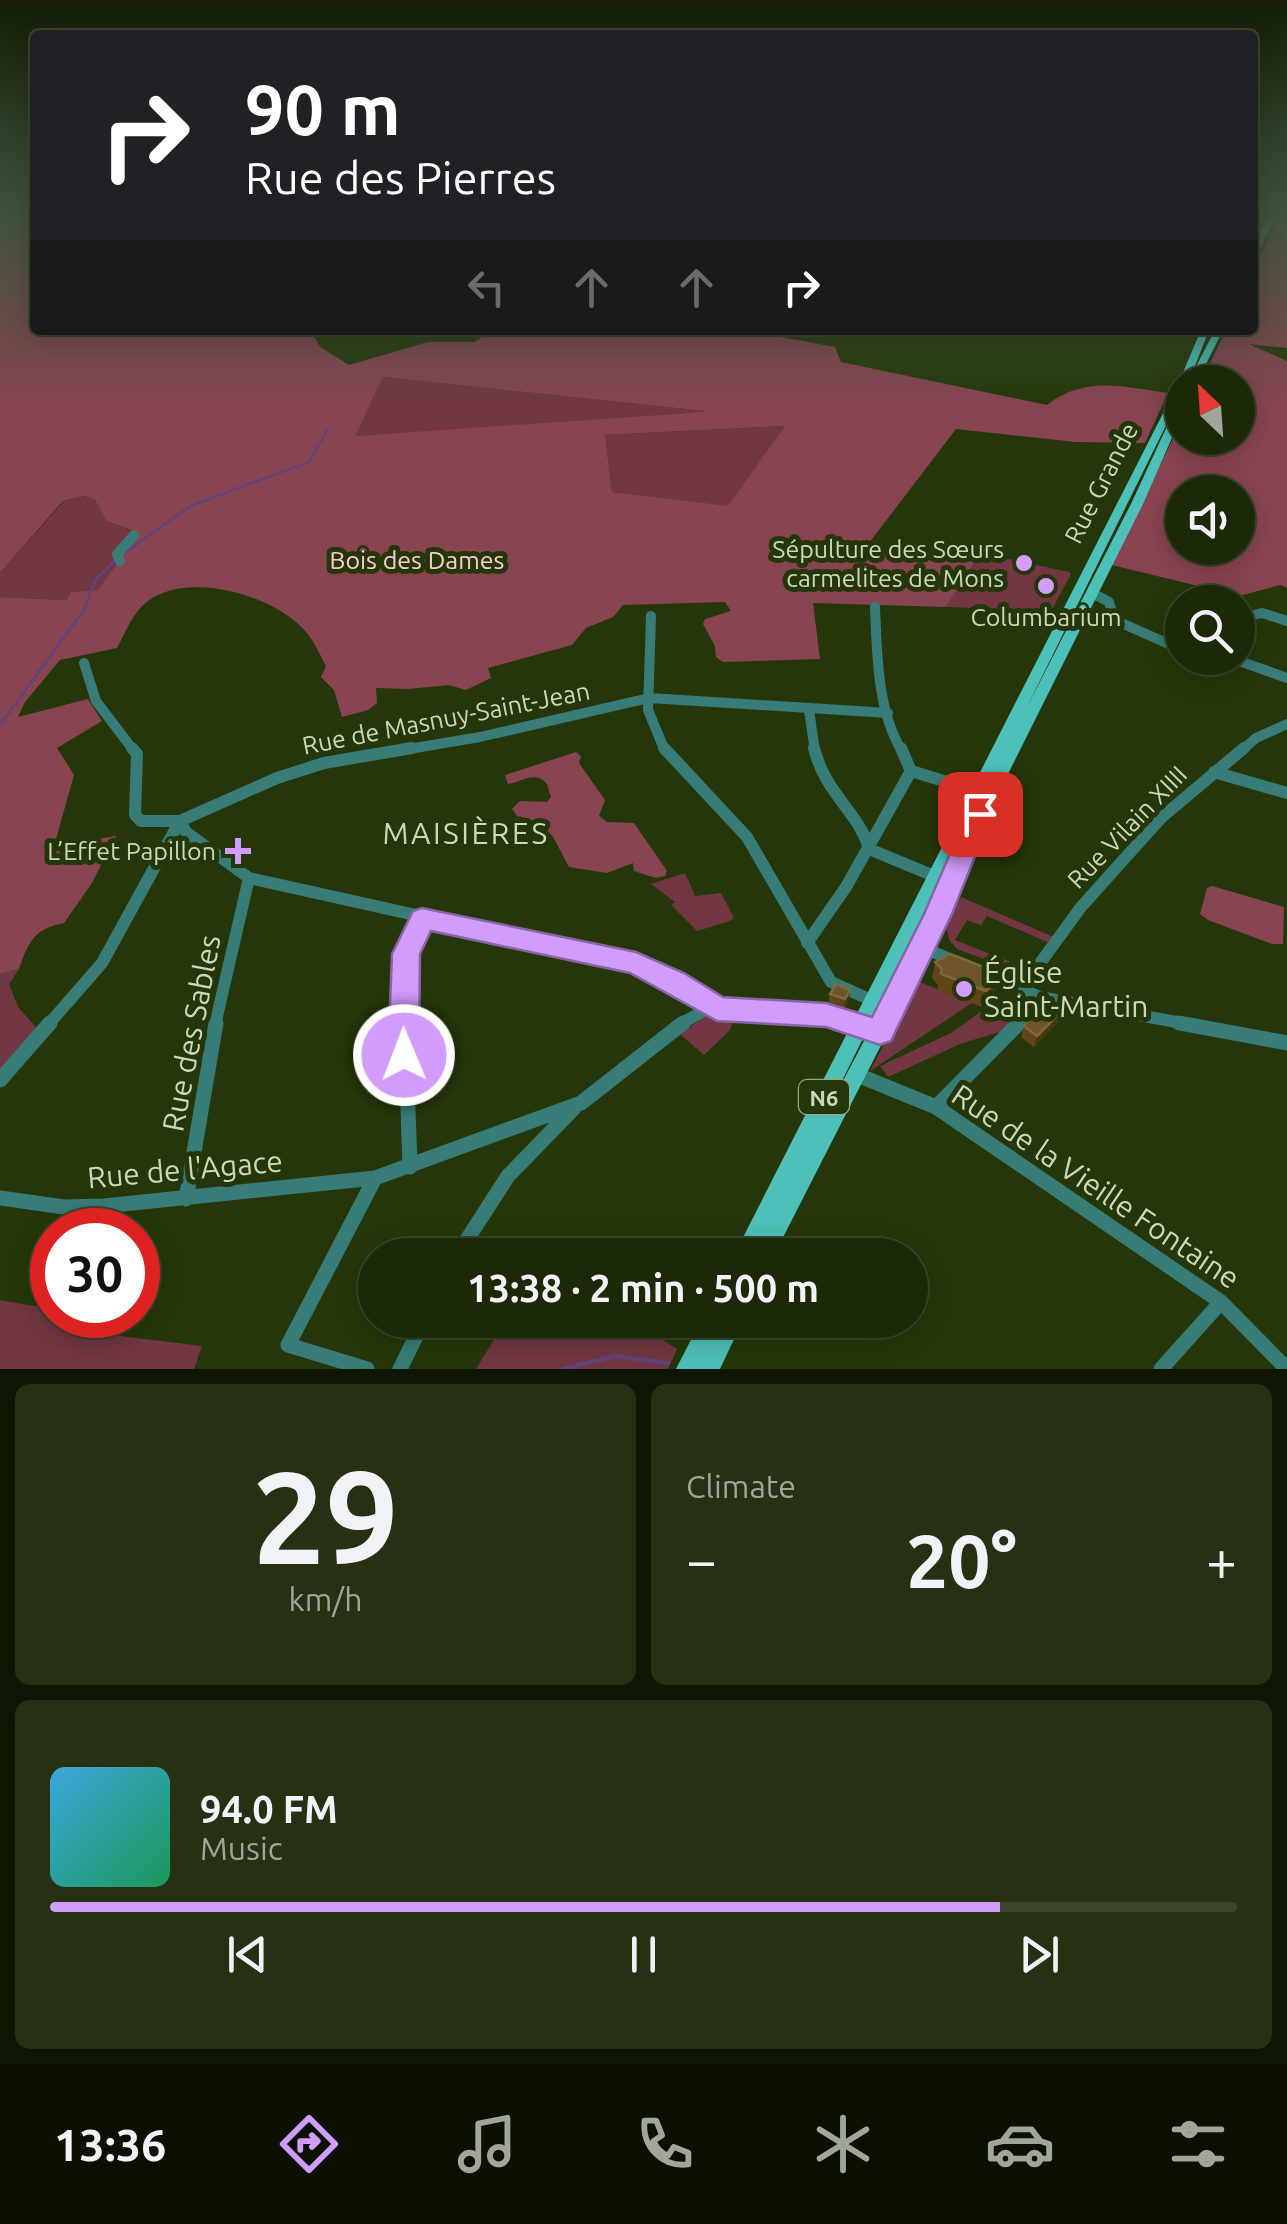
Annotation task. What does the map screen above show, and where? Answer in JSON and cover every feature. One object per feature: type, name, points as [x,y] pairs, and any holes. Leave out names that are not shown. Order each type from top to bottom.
[{"type":"main road","name":"Rue Grande","points":[[1190,365],[1203,335]]},
{"type":"main road","points":[[1202,365],[1216,335]]},
{"type":"main road","name":"Rue Grande","points":[[753,1238],[859,1025],[912,944],[980,814],[1165,421]]},
{"type":"main road","name":"Rue Grande","points":[[773,1238],[891,1009],[934,876],[1074,612],[1092,593],[1165,440]]},
{"type":"main road","points":[[688,1369],[704,1338]]},
{"type":"main road","points":[[708,1369],[723,1338]]},
{"type":"street","points":[[118,559],[134,535]]},
{"type":"street","points":[[1092,593],[1111,604],[1108,616]]},
{"type":"street","points":[[807,943],[869,849],[911,771],[888,714],[876,606]]},
{"type":"street","points":[[1074,612],[1108,616],[1165,642]]},
{"type":"street","points":[[1255,614],[1287,621]]},
{"type":"street","points":[[650,616],[648,710],[666,753],[747,837],[831,982],[891,1009]]},
{"type":"street","points":[[84,662],[87,679],[106,719],[137,754],[137,819],[180,821]]},
{"type":"street","points":[[1255,667],[1287,678]]},
{"type":"street","name":"Rue de Masnuy-Saint-Jean","points":[[180,821],[277,778],[324,763],[480,738],[649,698],[888,714]]},
{"type":"street","points":[[809,710],[811,740],[827,784],[865,834],[869,849]]},
{"type":"street","name":"Rue Vilain XIIII","points":[[1022,988],[1093,892],[1161,818],[1256,738],[1287,724]]},
{"type":"street","points":[[911,771],[977,791]]},
{"type":"street","points":[[1214,772],[1287,793]]},
{"type":"street","points":[[180,821],[186,832],[248,878],[636,964],[726,1011],[826,1015],[880,1032]]},
{"type":"street","points":[[0,1080],[102,963],[180,821]]},
{"type":"street","points":[[869,849],[934,876]]},
{"type":"street","name":"Rue des Sables","points":[[186,1199],[212,1039],[248,878]]},
{"type":"street","points":[[410,1167],[403,978],[406,954],[422,919]]},
{"type":"street","points":[[912,944],[1040,997],[1287,1043]]},
{"type":"street","points":[[936,1107],[1002,1044],[1040,997]]},
{"type":"street","name":"Rue de l'Agace","points":[[467,1238],[483,1210],[533,1146],[581,1102],[694,1014],[712,1006]]},
{"type":"street","name":"Rue de la Vieille Fontaine","points":[[855,1074],[936,1107],[1221,1302],[1287,1369]]},
{"type":"street","name":"Rue de l'Agace","points":[[0,1198],[64,1207],[186,1199],[375,1178],[581,1102]]},
{"type":"street","points":[[367,1369],[288,1345],[375,1178]]},
{"type":"street","points":[[1161,1369],[1221,1302]]},
{"type":"street","points":[[400,1369],[415,1338]]},
{"type":"shaded area","points":[[383,377],[706,411],[703,415],[354,436]]},
{"type":"shaded area","points":[[786,426],[728,507],[612,492],[605,435]]},
{"type":"shaded area","points":[[85,496],[95,500],[106,521],[135,531],[120,561],[98,590],[71,592],[66,600],[0,597],[0,573],[64,501]]},
{"type":"shaded area","points":[[980,553],[1071,574],[1051,611],[946,607]]},
{"type":"shaded area","points":[[685,873],[695,896],[721,893],[734,918],[697,931],[671,905],[675,902],[651,884]]},
{"type":"shaded area","points":[[961,897],[1058,939],[1054,945],[987,916],[981,925],[967,920],[955,940],[1026,968],[1021,973],[957,949],[946,928]]},
{"type":"shaded area","points":[[19,969],[9,984],[18,1007],[42,1034],[0,1080],[0,974]]},
{"type":"shaded area","points":[[917,981],[972,1003],[870,1071]]},
{"type":"shaded area","points":[[993,1003],[1016,1027],[960,1044],[888,1077],[880,1066],[951,1033]]},
{"type":"shaded area","points":[[704,1017],[734,1017],[730,1030],[704,1055],[680,1034]]},
{"type":"shaded area","points":[[0,1300],[30,1305],[30,1338],[136,1338],[202,1346],[194,1369],[0,1369]]},
{"type":"shaded area","points":[[495,1338],[660,1338],[677,1349],[668,1369],[476,1369]]},
{"type":"green space","name":"Bois des Dames","points":[[0,282],[30,282],[30,335],[314,335],[320,347],[349,365],[428,342],[474,342],[485,335],[774,335],[835,347],[841,362],[1047,405],[1090,386],[1165,393],[1145,443],[1075,442],[956,429],[869,543],[906,554],[980,553],[946,607],[813,603],[820,659],[723,662],[716,657],[715,646],[703,624],[705,619],[731,611],[725,602],[623,605],[613,617],[586,628],[572,645],[488,668],[491,678],[466,690],[449,685],[376,688],[377,703],[368,710],[342,717],[334,690],[321,677],[326,666],[309,636],[292,618],[272,606],[226,590],[202,587],[158,595],[137,611],[117,648],[60,660],[25,702],[18,717],[88,699],[102,721],[57,748],[74,775],[54,846],[116,836],[92,883],[64,923],[34,938],[19,969],[0,974],[0,597],[66,600],[71,592],[98,590],[135,531],[106,521],[95,500],[85,496],[63,501],[0,573]],"holes":[[[383,377],[705,412],[355,436]],[[785,426],[728,506],[612,492],[605,435]]]},
{"type":"green space","points":[[1258,282],[1287,282],[1287,348],[1249,344],[1287,361],[1287,588],[1280,585],[1255,592],[1255,585],[1194,585],[1112,565],[1165,455],[1255,455],[1255,365],[1209,365],[1224,335],[1258,335]]},
{"type":"green space","points":[[576,752],[581,756],[579,763],[605,800],[599,816],[607,822],[634,823],[667,871],[665,876],[656,878],[634,871],[633,863],[607,873],[569,867],[552,835],[533,830],[530,819],[517,816],[512,809],[520,801],[547,802],[551,797],[547,784],[538,778],[508,784],[505,775]]},
{"type":"green space","points":[[1212,886],[1284,907],[1283,944],[1272,944],[1200,914],[1207,888]]},
{"type":"building","points":[[950,954],[994,971],[992,976],[998,981],[986,991],[941,974],[942,969],[935,962]]},
{"type":"building","points":[[836,984],[850,990],[845,999],[830,994]]},
{"type":"building","points":[[1048,999],[1063,1010],[1037,1036],[1024,1026]]},
{"type":"waterway","points":[[126,552],[190,506],[309,462],[327,430]]},
{"type":"waterway","points":[[0,725],[84,610],[95,580],[116,560]]},
{"type":"waterway","points":[[563,1369],[615,1356],[668,1363]]},
{"type":"place","name":"Sépulture des Sœurs carmelites de Mons","points":[[1024,563]]},
{"type":"place","name":"Columbarium","points":[[1046,586]]},
{"type":"place","name":"L’Effet Papillon","points":[[238,851]]},
{"type":"place","name":"Église Saint-Martin","points":[[964,989]]},
{"type":"district","name":"MAISIÈRES","points":[[466,833]]},
{"type":"route","points":[[404,1055],[406,954],[422,919],[636,964],[674,981],[717,1009],[812,1013],[880,1032],[950,888],[980,814]]}]
